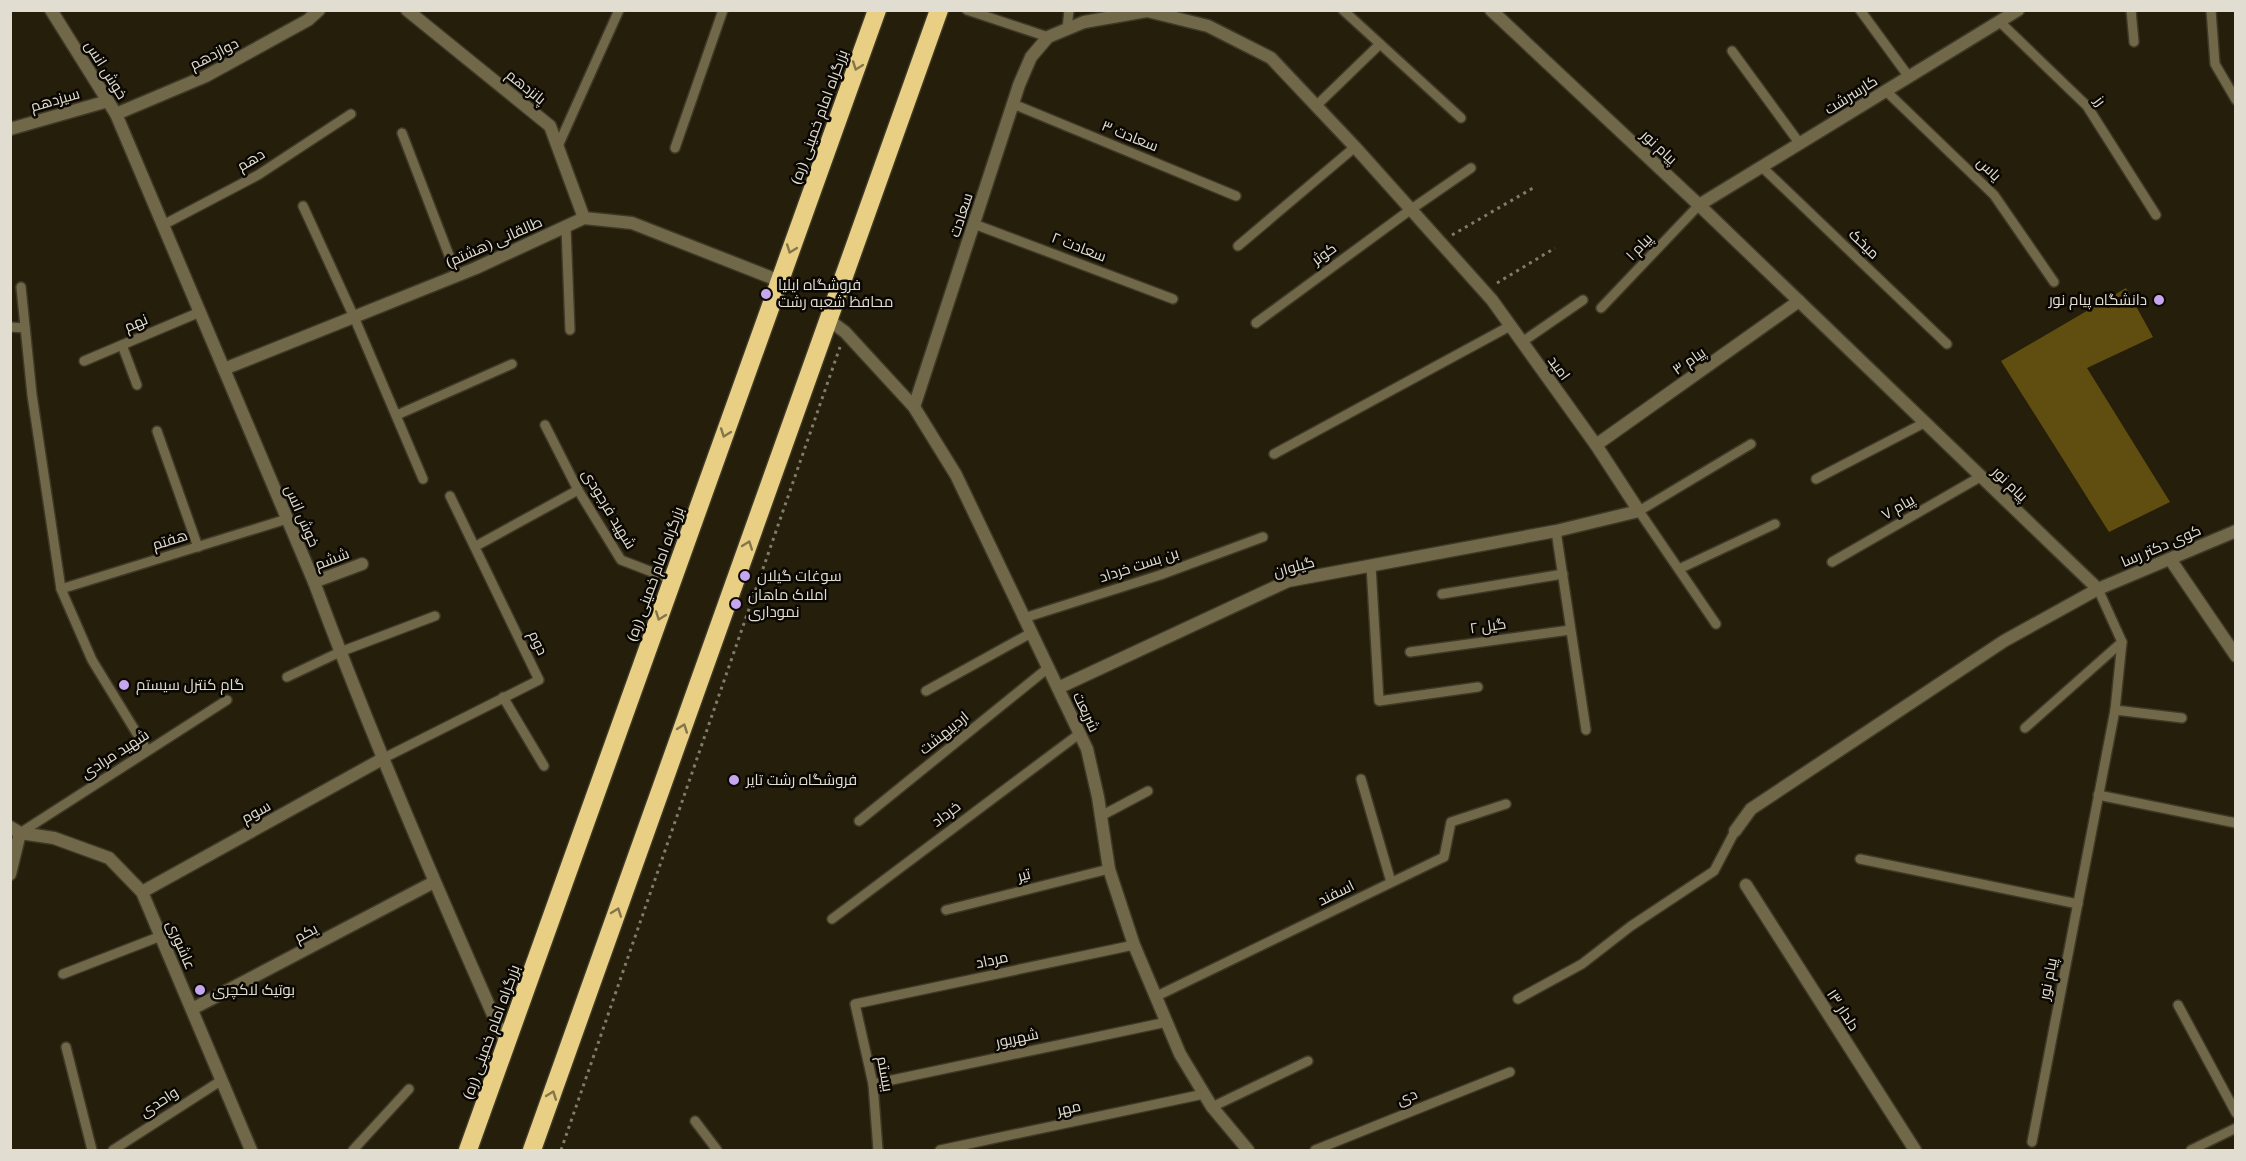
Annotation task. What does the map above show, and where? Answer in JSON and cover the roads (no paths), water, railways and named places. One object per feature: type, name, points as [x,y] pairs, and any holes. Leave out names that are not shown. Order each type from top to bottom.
[{"type":"highway","name":"بزرگراه امام خمینی (ره)","points":[[468,1150],[877,10]]},
{"type":"highway","points":[[532,1150],[939,10]]},
{"type":"street","name":"خوش انس","points":[[51,10],[116,114],[314,582],[340,652],[434,882],[506,1044]]},
{"type":"street","name":"دوازدهم","points":[[116,114],[206,76],[308,20],[319,10]]},
{"type":"street","name":"پانزدهم","points":[[407,10],[550,126],[584,218]]},
{"type":"street","name":"پیام نور","points":[[1491,10],[1799,301],[2098,589]]},
{"type":"street","name":"کارسرشت","points":[[1699,206],[2018,10]]},
{"type":"street","name":"امید","points":[[1048,37],[1084,22],[1147,11],[1208,26],[1271,58],[1355,147],[1484,291],[1596,445],[1639,511]]},
{"type":"street","name":"سعادت","points":[[914,407],[1013,104],[1031,57],[1048,37]]},
{"type":"street","name":"سیزدهم","points":[[10,129],[108,100]]},
{"type":"street","points":[[584,218],[632,223],[780,280]]},
{"type":"street","name":"طالقانی (هشتم)","points":[[224,369],[457,276],[584,218]]},
{"type":"street","name":"پیام ۳","points":[[1596,445],[1799,301]]},
{"type":"street","name":"شریعت","points":[[829,321],[845,332],[914,407],[956,475],[1087,749],[1109,869],[1134,945],[1180,1054],[1212,1107],[1248,1150]]},
{"type":"street","name":"گیلوان","points":[[1058,688],[1288,581],[1556,531],[1639,511]]},
{"type":"street","name":"کوی دکتر رسا","points":[[1735,831],[1751,809],[2004,642],[2098,589],[2235,531]]},
{"type":"street","points":[[2170,559],[2235,656]]},
{"type":"street","name":"ششم","points":[[314,582],[362,564]]},
{"type":"street","name":"سوم","points":[[142,892],[384,758]]},
{"type":"street","points":[[10,874],[16,830]]},
{"type":"street","name":"عاشوری","points":[[16,830],[54,838],[109,858],[142,892],[251,1150]]},
{"type":"street","name":"یکم","points":[[192,1010],[434,882]]},
{"type":"street","name":"دلدار ۱۳","points":[[1746,885],[1915,1150]]},
{"type":"lane","points":[[558,146],[619,10]]},
{"type":"lane","points":[[675,148],[723,10]]},
{"type":"lane","points":[[967,10],[1048,37]]},
{"type":"lane","points":[[1067,29],[1070,10]]},
{"type":"lane","points":[[1343,10],[1461,118]]},
{"type":"lane","points":[[1860,10],[1909,77]]},
{"type":"lane","points":[[2131,10],[2134,42]]},
{"type":"lane","points":[[2211,10],[2215,64],[2235,100]]},
{"type":"lane","name":"رز","points":[[2000,22],[2087,106],[2156,215]]},
{"type":"lane","points":[[1316,106],[1380,44]]},
{"type":"lane","points":[[1732,51],[1800,144]]},
{"type":"lane","name":"یاس","points":[[1886,91],[1994,195],[2054,282]]},
{"type":"lane","name":"سعادت ۳","points":[[1013,104],[1236,196]]},
{"type":"lane","name":"دهم","points":[[163,225],[258,175],[351,114]]},
{"type":"lane","points":[[402,133],[457,276]]},
{"type":"lane","points":[[1238,246],[1355,147]]},
{"type":"lane","name":"میخک","points":[[1762,167],[1947,344]]},
{"type":"lane","name":"کوثر","points":[[1256,323],[1471,168]]},
{"type":"lane","points":[[303,206],[354,317],[423,479]]},
{"type":"lane","name":"پیام ۱","points":[[1601,308],[1699,206]]},
{"type":"lane","name":"سعادت ۲","points":[[974,224],[1173,299]]},
{"type":"lane","points":[[566,227],[570,330]]},
{"type":"lane","points":[[21,287],[32,395],[62,589],[92,660],[147,750]]},
{"type":"lane","points":[[1521,342],[1583,300]]},
{"type":"lane","name":"نهم","points":[[84,361],[200,312]]},
{"type":"lane","points":[[1274,454],[1510,326]]},
{"type":"lane","points":[[10,327],[25,328]]},
{"type":"lane","points":[[122,345],[137,385]]},
{"type":"lane","points":[[397,415],[512,364]]},
{"type":"lane","points":[[1816,479],[1924,423]]},
{"type":"lane","name":"شهید فرجودی","points":[[545,425],[578,490],[621,560],[673,580]]},
{"type":"lane","points":[[157,430],[198,547]]},
{"type":"lane","points":[[1639,511],[1751,444]]},
{"type":"lane","name":"پیام ۷","points":[[1832,562],[1980,477]]},
{"type":"lane","points":[[476,546],[578,490]]},
{"type":"lane","name":"دوم","points":[[384,758],[538,680],[476,546],[450,496]]},
{"type":"lane","name":"امید","points":[[1639,511],[1716,624]]},
{"type":"lane","name":"هفتم","points":[[62,589],[287,519]]},
{"type":"lane","points":[[1679,569],[1775,524]]},
{"type":"lane","points":[[1556,531],[1586,730]]},
{"type":"lane","name":"بن بست خرداد","points":[[1024,618],[1160,575],[1263,537]]},
{"type":"lane","points":[[1371,566],[1379,701],[1478,687]]},
{"type":"lane","points":[[1442,594],[1563,574]]},
{"type":"lane","name":"پیام نور","points":[[2032,1142],[2115,710],[2122,642],[2098,589]]},
{"type":"lane","points":[[287,677],[340,652],[435,616]]},
{"type":"lane","name":"گیل ۲","points":[[1410,652],[1570,630]]},
{"type":"lane","points":[[926,691],[1031,633]]},
{"type":"lane","points":[[2025,728],[2122,642]]},
{"type":"lane","name":"اردیبهشت","points":[[860,821],[1048,668]]},
{"type":"lane","points":[[503,697],[544,766]]},
{"type":"lane","name":"شهید مرادی","points":[[16,830],[227,700]]},
{"type":"lane","points":[[2115,710],[2182,718]]},
{"type":"lane","name":"خرداد","points":[[832,919],[1079,734]]},
{"type":"lane","points":[[1361,779],[1391,882]]},
{"type":"lane","points":[[1101,816],[1148,791]]},
{"type":"lane","points":[[2098,795],[2235,823]]},
{"type":"lane","name":"اسفند","points":[[1157,996],[1444,857],[1451,822],[1506,804]]},
{"type":"lane","points":[[1518,999],[1582,964],[1631,926],[1714,871],[1735,831]]},
{"type":"lane","points":[[1860,859],[2078,904]]},
{"type":"lane","name":"تیر","points":[[946,910],[1109,869]]},
{"type":"lane","points":[[63,974],[161,936]]},
{"type":"lane","name":"مرداد","points":[[855,1004],[1134,945]]},
{"type":"lane","name":"بیستم","points":[[855,1004],[873,1084],[878,1150]]},
{"type":"lane","points":[[2178,1005],[2235,1113]]},
{"type":"lane","name":"شهریور","points":[[873,1084],[1167,1022]]},
{"type":"lane","points":[[66,1047],[92,1150]]},
{"type":"lane","points":[[1212,1107],[1308,1060]]},
{"type":"lane","name":"دی","points":[[1315,1150],[1510,1072]]},
{"type":"lane","name":"واحدی","points":[[113,1150],[222,1080]]},
{"type":"lane","points":[[353,1150],[409,1089]]},
{"type":"lane","name":"مهر","points":[[940,1150],[1204,1094]]},
{"type":"lane","points":[[695,1121],[717,1150]]},
{"type":"lane","points":[[2191,1150],[2235,1128]]},
{"type":"place","name":"فروشگاه ایلیا محافظ شعبه رشت","points":[[766,294]]},
{"type":"place","name":"دانشگاه پیام نور","points":[[2159,300]]},
{"type":"place","name":"سوغات گیلان","points":[[745,576]]},
{"type":"place","name":"املاک ماهان نموداری","points":[[736,604]]},
{"type":"place","name":"گام کنترل سیستم","points":[[124,685]]},
{"type":"place","name":"فروشگاه رشت تاير","points":[[734,780]]},
{"type":"place","name":"بوتیک لاکچری","points":[[200,990]]}]
